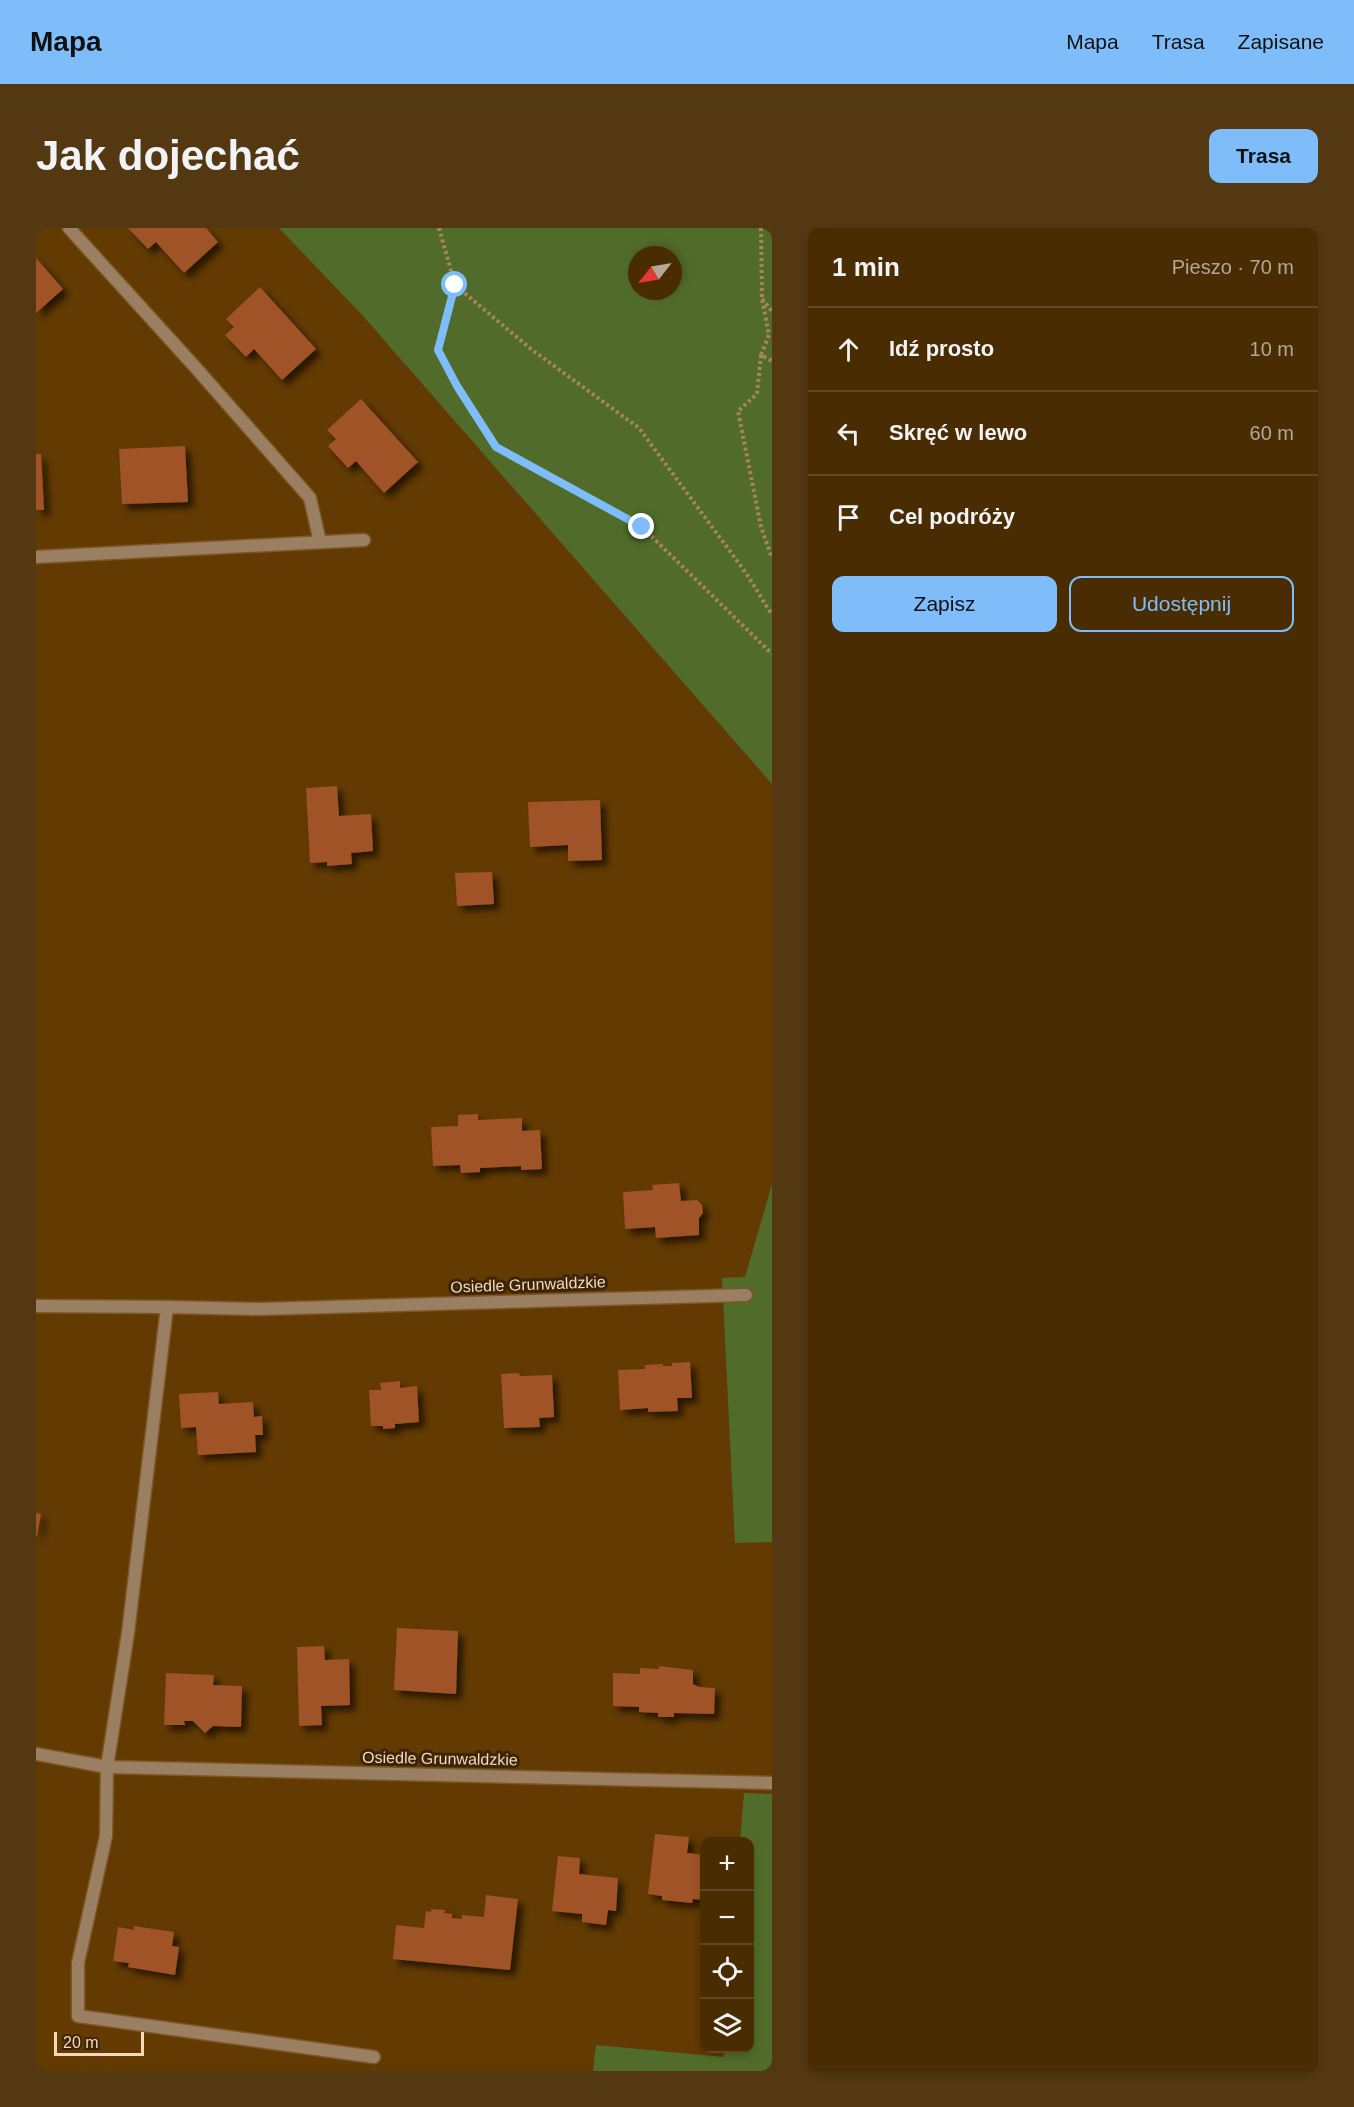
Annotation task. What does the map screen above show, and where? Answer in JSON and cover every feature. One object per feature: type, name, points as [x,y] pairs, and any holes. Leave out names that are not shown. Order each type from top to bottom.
[{"type":"street","points":[[69,228],[310,498],[320,542]]},
{"type":"street","points":[[36,557],[364,540]]},
{"type":"street","name":"Osiedle Grunwaldzkie","points":[[36,1306],[261,1308],[746,1295]]},
{"type":"street","points":[[167,1306],[128,1633],[107,1767],[106,1836],[78,1963],[78,2016],[374,2057]]},
{"type":"street","name":"Osiedle Grunwaldzkie","points":[[36,1754],[107,1767],[772,1783]]},
{"type":"path","points":[[439,228],[455,285],[438,350],[457,386],[496,447],[642,527],[772,654]]},
{"type":"path","points":[[761,228],[762,299],[769,336],[761,355],[757,394],[738,411],[761,527],[772,558]]},
{"type":"path","points":[[455,285],[531,349],[639,428],[746,573],[772,615]]},
{"type":"path","points":[[762,299],[772,311]]},
{"type":"path","points":[[761,355],[772,361]]},
{"type":"green space","points":[[279,228],[772,228],[772,784],[363,316]]},
{"type":"green space","points":[[772,1184],[772,1542],[735,1543],[722,1278],[745,1277]]},
{"type":"green space","points":[[744,1793],[772,1794],[772,2071],[593,2071],[596,2045],[724,2057],[724,2053],[754,2053],[754,1837],[740,1837]]},
{"type":"building","points":[[128,228],[206,228],[218,242],[184,273],[156,242],[148,249]]},
{"type":"building","points":[[36,258],[63,289],[36,313]]},
{"type":"building","points":[[260,287],[316,349],[282,380],[254,349],[246,357],[225,335],[234,327],[226,319]]},
{"type":"building","points":[[361,399],[418,462],[384,493],[356,461],[348,468],[328,446],[336,439],[327,430]]},
{"type":"building","points":[[185,446],[188,502],[122,504],[119,449]]},
{"type":"building","points":[[36,454],[41,454],[44,510],[36,510]]},
{"type":"building","points":[[337,786],[339,816],[371,814],[373,851],[351,853],[352,864],[327,866],[327,862],[310,863],[306,788]]},
{"type":"building","points":[[600,800],[602,860],[568,861],[568,845],[530,847],[528,802]]},
{"type":"building","points":[[492,872],[494,904],[457,906],[455,873]]},
{"type":"building","points":[[478,1114],[478,1120],[522,1118],[522,1131],[540,1130],[542,1169],[521,1170],[521,1166],[480,1168],[480,1172],[461,1173],[460,1165],[433,1166],[431,1127],[458,1126],[458,1115]]},
{"type":"building","points":[[679,1183],[681,1201],[697,1200],[702,1205],[699,1235],[656,1238],[655,1227],[625,1229],[623,1192],[653,1190],[652,1185]]},
{"type":"building","points":[[690,1362],[692,1398],[677,1398],[678,1411],[648,1412],[648,1408],[620,1410],[618,1370],[645,1369],[645,1365],[672,1366],[672,1363]]},
{"type":"building","points":[[519,1373],[520,1376],[552,1375],[554,1417],[539,1418],[540,1427],[504,1428],[501,1374]]},
{"type":"building","points":[[400,1381],[400,1388],[417,1386],[419,1422],[395,1424],[395,1428],[383,1429],[383,1426],[371,1426],[369,1390],[381,1390],[380,1383]]},
{"type":"building","points":[[218,1392],[219,1404],[253,1402],[254,1417],[262,1416],[263,1435],[255,1435],[256,1452],[198,1455],[196,1427],[181,1428],[179,1394]]},
{"type":"building","points":[[36,1513],[41,1514],[37,1536],[36,1536]]},
{"type":"building","points":[[397,1628],[458,1631],[456,1694],[394,1690]]},
{"type":"building","points":[[324,1646],[325,1660],[349,1659],[350,1705],[321,1706],[322,1725],[299,1726],[297,1647]]},
{"type":"building","points":[[659,1666],[693,1670],[693,1684],[699,1687],[715,1688],[714,1714],[674,1713],[674,1717],[658,1717],[658,1713],[639,1712],[639,1707],[613,1706],[613,1673],[640,1674],[640,1668],[659,1669]]},
{"type":"building","points":[[166,1673],[214,1675],[213,1685],[242,1686],[241,1727],[213,1726],[205,1733],[193,1721],[184,1721],[185,1725],[164,1725]]},
{"type":"building","points":[[655,1834],[689,1837],[687,1853],[700,1855],[700,1900],[693,1899],[692,1903],[662,1900],[662,1896],[648,1894]]},
{"type":"building","points":[[558,1856],[580,1858],[579,1874],[618,1878],[616,1911],[608,1910],[606,1925],[582,1922],[582,1914],[552,1911]]},
{"type":"building","points":[[486,1895],[518,1899],[510,1970],[393,1959],[396,1925],[424,1928],[426,1911],[431,1912],[431,1909],[445,1910],[444,1913],[452,1914],[452,1918],[462,1919],[462,1915],[484,1917]]},
{"type":"building","points":[[134,1926],[174,1932],[172,1946],[179,1947],[175,1975],[128,1967],[129,1963],[113,1961],[118,1927],[134,1930]]},
{"type":"route","points":[[455,285],[438,350],[457,386],[496,447],[642,527]]}]
